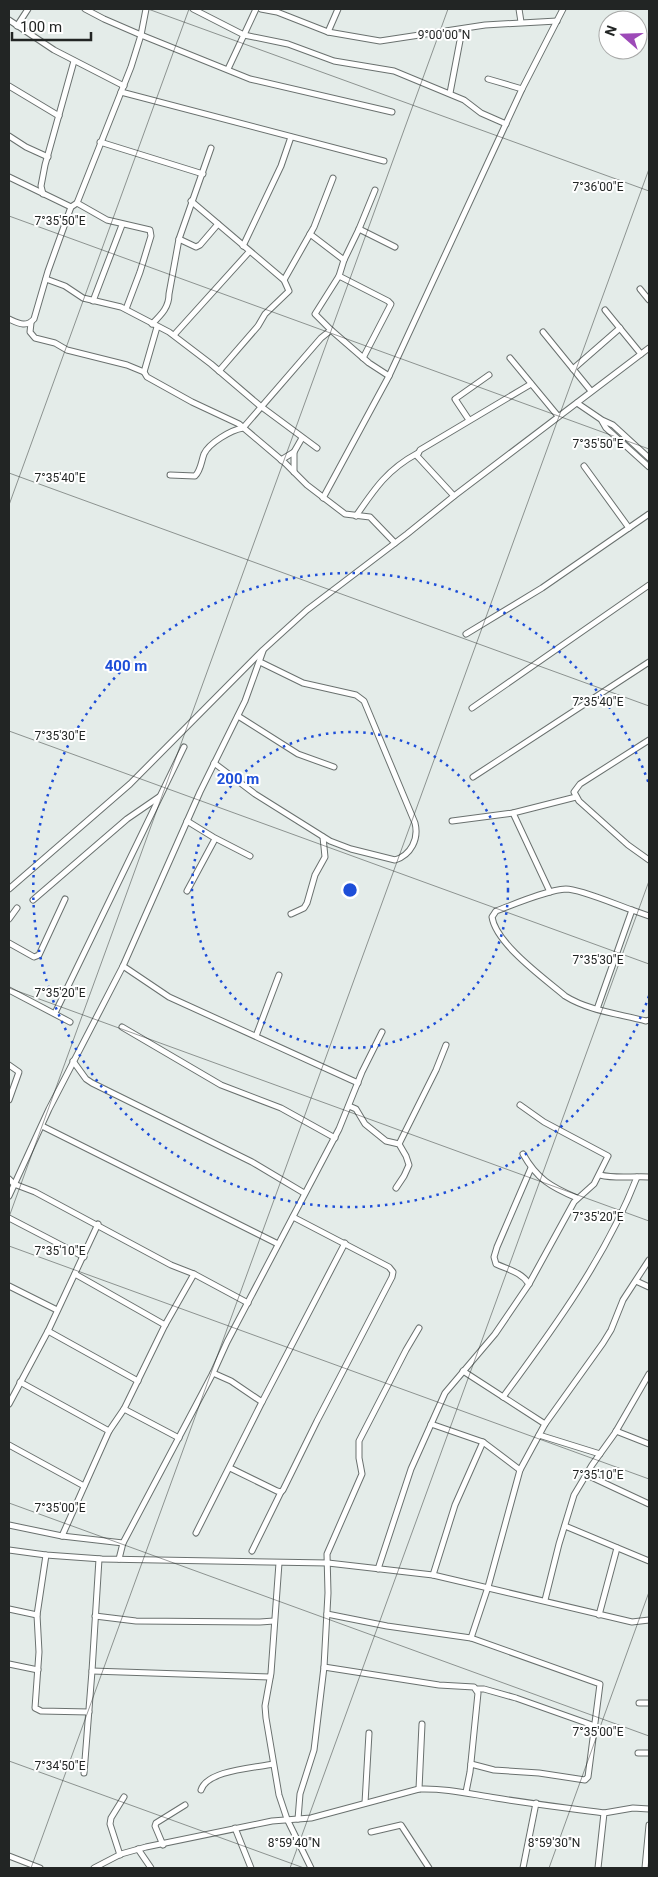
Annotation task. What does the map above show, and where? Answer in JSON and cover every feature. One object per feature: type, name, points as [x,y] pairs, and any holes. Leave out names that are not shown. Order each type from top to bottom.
[{"type":"street","points":[[17,26],[28,9]]},
{"type":"street","points":[[84,9],[141,35],[250,79],[392,112]]},
{"type":"street","points":[[146,9],[141,35],[124,86],[100,142],[78,203],[71,207],[38,308],[30,323],[30,332],[35,338],[55,343],[77,353],[127,365],[144,372],[147,377],[192,402],[237,422],[323,498],[345,514],[370,517],[395,543]]},
{"type":"street","points":[[193,9],[244,34],[288,44],[334,62],[394,71],[450,93],[464,100],[481,113],[506,124]]},
{"type":"street","points":[[228,69],[256,9]]},
{"type":"street","points":[[261,9],[278,10],[328,32],[380,41],[485,25],[557,21]]},
{"type":"street","points":[[328,32],[338,9]]},
{"type":"street","points":[[520,9],[521,22]]},
{"type":"street","points":[[323,498],[389,376],[522,89],[563,9]]},
{"type":"street","points":[[9,20],[74,60],[124,86]]},
{"type":"street","points":[[450,93],[462,30]]},
{"type":"street","points":[[43,194],[41,186],[74,60]]},
{"type":"street","points":[[488,79],[522,89]]},
{"type":"street","points":[[9,86],[59,116]]},
{"type":"street","points":[[121,92],[384,161]]},
{"type":"street","points":[[9,136],[26,148],[48,157]]},
{"type":"street","points":[[243,246],[281,166],[291,137]]},
{"type":"street","points":[[100,142],[203,174]]},
{"type":"street","points":[[144,372],[155,325],[169,303],[179,239],[211,148]]},
{"type":"street","points":[[9,177],[71,207]]},
{"type":"street","points":[[284,280],[310,234],[333,178]]},
{"type":"street","points":[[34,190],[41,186]]},
{"type":"street","points":[[375,190],[359,230],[344,260],[339,276],[315,314],[363,358],[389,376]]},
{"type":"street","points":[[191,202],[284,280],[289,291],[265,314],[258,326],[219,371]]},
{"type":"street","points":[[78,203],[107,220],[122,225],[149,229],[151,236],[126,309]]},
{"type":"street","points":[[179,239],[196,247],[200,245],[218,224]]},
{"type":"street","points":[[93,301],[122,225]]},
{"type":"street","points":[[359,230],[395,247]]},
{"type":"street","points":[[310,234],[344,260]]},
{"type":"street","points":[[174,335],[249,252]]},
{"type":"street","points":[[339,276],[391,304],[363,358]]},
{"type":"street","points":[[46,279],[66,286],[83,298],[126,309],[174,335],[261,407],[317,448]]},
{"type":"street","points":[[640,289],[649,300]]},
{"type":"street","points":[[605,310],[642,354]]},
{"type":"street","points":[[9,320],[23,325],[30,323]]},
{"type":"street","points":[[573,369],[620,328]]},
{"type":"street","points":[[170,475],[195,476],[199,472],[206,449],[232,430],[243,428],[321,338],[332,330]]},
{"type":"street","points":[[543,332],[591,391]]},
{"type":"street","points":[[9,889],[130,784],[264,650],[307,610],[649,348]]},
{"type":"street","points":[[510,358],[558,416]]},
{"type":"street","points":[[469,420],[454,399],[489,375]]},
{"type":"street","points":[[356,516],[385,476],[405,460],[418,453],[422,447],[531,384]]},
{"type":"street","points":[[577,402],[602,420],[610,422],[649,458]]},
{"type":"street","points":[[602,420],[606,428],[649,467]]},
{"type":"street","points":[[281,460],[294,452],[302,438]]},
{"type":"street","points":[[294,452],[294,472]]},
{"type":"street","points":[[418,453],[419,458],[454,496]]},
{"type":"street","points":[[584,466],[629,528]]},
{"type":"street","points":[[466,634],[542,588],[649,514]]},
{"type":"street","points":[[472,708],[649,585]]},
{"type":"street","points":[[9,1196],[73,1061],[123,966],[187,821],[238,716],[264,650]]},
{"type":"street","points":[[214,763],[255,794],[323,837],[351,849],[395,860],[406,855],[413,846],[417,830],[364,701],[356,695],[303,683],[260,662]]},
{"type":"street","points":[[473,777],[649,662]]},
{"type":"street","points":[[238,716],[298,754],[334,767]]},
{"type":"street","points":[[649,740],[580,784],[574,792],[576,797],[628,845],[649,860]]},
{"type":"street","points":[[54,1014],[184,747]]},
{"type":"street","points":[[33,900],[127,819],[160,796]]},
{"type":"street","points":[[452,821],[513,813],[576,797]]},
{"type":"street","points":[[513,813],[550,892]]},
{"type":"street","points":[[187,821],[250,856]]},
{"type":"street","points":[[291,914],[304,908],[307,903],[315,875],[325,857],[323,837]]},
{"type":"street","points":[[188,891],[216,838]]},
{"type":"street","points":[[649,916],[575,890],[566,889],[550,892],[496,911],[492,917],[493,922],[516,956],[574,1002],[646,1021],[649,1020]]},
{"type":"street","points":[[9,943],[34,957],[39,956],[65,899]]},
{"type":"street","points":[[9,920],[17,908]]},
{"type":"street","points":[[597,1009],[632,910]]},
{"type":"street","points":[[123,966],[170,997],[358,1083]]},
{"type":"street","points":[[256,1036],[279,975]]},
{"type":"street","points":[[9,990],[70,1022]]},
{"type":"street","points":[[122,1027],[221,1085],[281,1108],[335,1138]]},
{"type":"street","points":[[119,1558],[123,1542],[213,1373],[304,1193],[335,1138],[382,1032]]},
{"type":"street","points":[[399,1144],[446,1046]]},
{"type":"street","points":[[73,1061],[86,1079],[92,1083],[252,1162],[304,1193]]},
{"type":"street","points":[[9,1065],[19,1072],[9,1100]]},
{"type":"street","points":[[378,1569],[411,1469],[446,1394],[495,1334],[530,1284],[577,1198],[594,1184],[608,1156],[544,1122],[520,1105]]},
{"type":"street","points":[[349,1106],[356,1109],[365,1124],[386,1141],[399,1144],[406,1156],[409,1164],[396,1188]]},
{"type":"street","points":[[42,1126],[278,1244]]},
{"type":"street","points":[[522,1154],[531,1168],[552,1187],[577,1198]]},
{"type":"street","points":[[530,1284],[518,1273],[496,1264],[494,1257],[531,1168]]},
{"type":"street","points":[[600,1175],[618,1178],[649,1177]]},
{"type":"street","points":[[503,1397],[574,1296],[622,1215],[637,1177]]},
{"type":"street","points":[[9,1179],[14,1184],[98,1224],[171,1265],[194,1274],[248,1303]]},
{"type":"street","points":[[252,1551],[392,1277],[391,1268],[293,1217]]},
{"type":"street","points":[[9,1218],[84,1257]]},
{"type":"street","points":[[9,1404],[48,1331],[98,1224]]},
{"type":"street","points":[[196,1533],[345,1243]]},
{"type":"street","points":[[471,1638],[488,1587],[520,1470],[545,1424],[611,1330],[623,1300],[649,1260]]},
{"type":"street","points":[[74,1274],[165,1325]]},
{"type":"street","points":[[62,1536],[109,1431],[124,1409],[165,1325],[194,1274]]},
{"type":"street","points":[[636,1281],[649,1287]]},
{"type":"street","points":[[9,1286],[57,1310]]},
{"type":"street","points":[[298,1819],[300,1794],[314,1750],[324,1667],[328,1614],[327,1554],[362,1474],[359,1458],[359,1441],[419,1328]]},
{"type":"street","points":[[48,1331],[138,1381]]},
{"type":"street","points":[[463,1371],[545,1424]]},
{"type":"street","points":[[213,1373],[231,1381],[262,1402]]},
{"type":"street","points":[[544,1600],[574,1495],[616,1431],[649,1374]]},
{"type":"street","points":[[20,1382],[109,1431]]},
{"type":"street","points":[[124,1409],[178,1438]]},
{"type":"street","points":[[431,1424],[483,1442],[520,1470]]},
{"type":"street","points":[[616,1431],[649,1444]]},
{"type":"street","points":[[539,1435],[600,1454]]},
{"type":"street","points":[[433,1575],[455,1505],[483,1442]]},
{"type":"street","points":[[9,1445],[84,1486]]},
{"type":"street","points":[[230,1468],[281,1492]]},
{"type":"street","points":[[587,1475],[649,1504]]},
{"type":"street","points":[[9,1525],[62,1536],[123,1542]]},
{"type":"street","points":[[565,1526],[649,1561]]},
{"type":"street","points":[[599,1615],[617,1548]]},
{"type":"street","points":[[9,1550],[46,1556],[99,1559],[328,1563],[433,1575],[632,1622],[649,1620]]},
{"type":"street","points":[[46,1556],[37,1615],[39,1652],[35,1708],[41,1711],[89,1712]]},
{"type":"street","points":[[84,1773],[99,1559]]},
{"type":"street","points":[[278,1562],[270,1677],[265,1706],[279,1795],[311,1868]]},
{"type":"street","points":[[9,1609],[37,1615]]},
{"type":"street","points":[[328,1614],[387,1626],[471,1638],[598,1682],[601,1686],[588,1777],[585,1780],[539,1773],[494,1770],[471,1764]]},
{"type":"street","points":[[95,1616],[136,1620],[260,1622],[274,1620]]},
{"type":"street","points":[[9,1664],[38,1670]]},
{"type":"street","points":[[324,1667],[484,1689],[516,1698],[595,1726]]},
{"type":"street","points":[[92,1671],[270,1677]]},
{"type":"street","points":[[466,1792],[471,1764],[478,1693],[476,1689]]},
{"type":"street","points":[[639,1703],[649,1703]]},
{"type":"street","points":[[419,1790],[422,1724]]},
{"type":"street","points":[[365,1803],[369,1734]]},
{"type":"street","points":[[638,1753],[649,1753]]},
{"type":"street","points":[[201,1790],[206,1781],[220,1774],[273,1764]]},
{"type":"street","points":[[94,1868],[120,1855],[138,1849],[235,1828],[288,1819],[311,1818],[419,1790],[436,1788],[604,1813],[634,1808],[649,1808]]},
{"type":"street","points":[[120,1855],[110,1824],[110,1818],[124,1797]]},
{"type":"street","points":[[523,1868],[536,1803]]},
{"type":"street","points":[[163,1845],[155,1826],[156,1823],[185,1806]]},
{"type":"street","points":[[598,1868],[604,1813]]},
{"type":"street","points":[[371,1832],[401,1825],[429,1868]]},
{"type":"street","points":[[645,1868],[649,1825]]},
{"type":"street","points":[[235,1828],[252,1868]]},
{"type":"street","points":[[138,1849],[151,1868]]},
{"type":"street","points":[[9,1856],[40,1868]]}]
